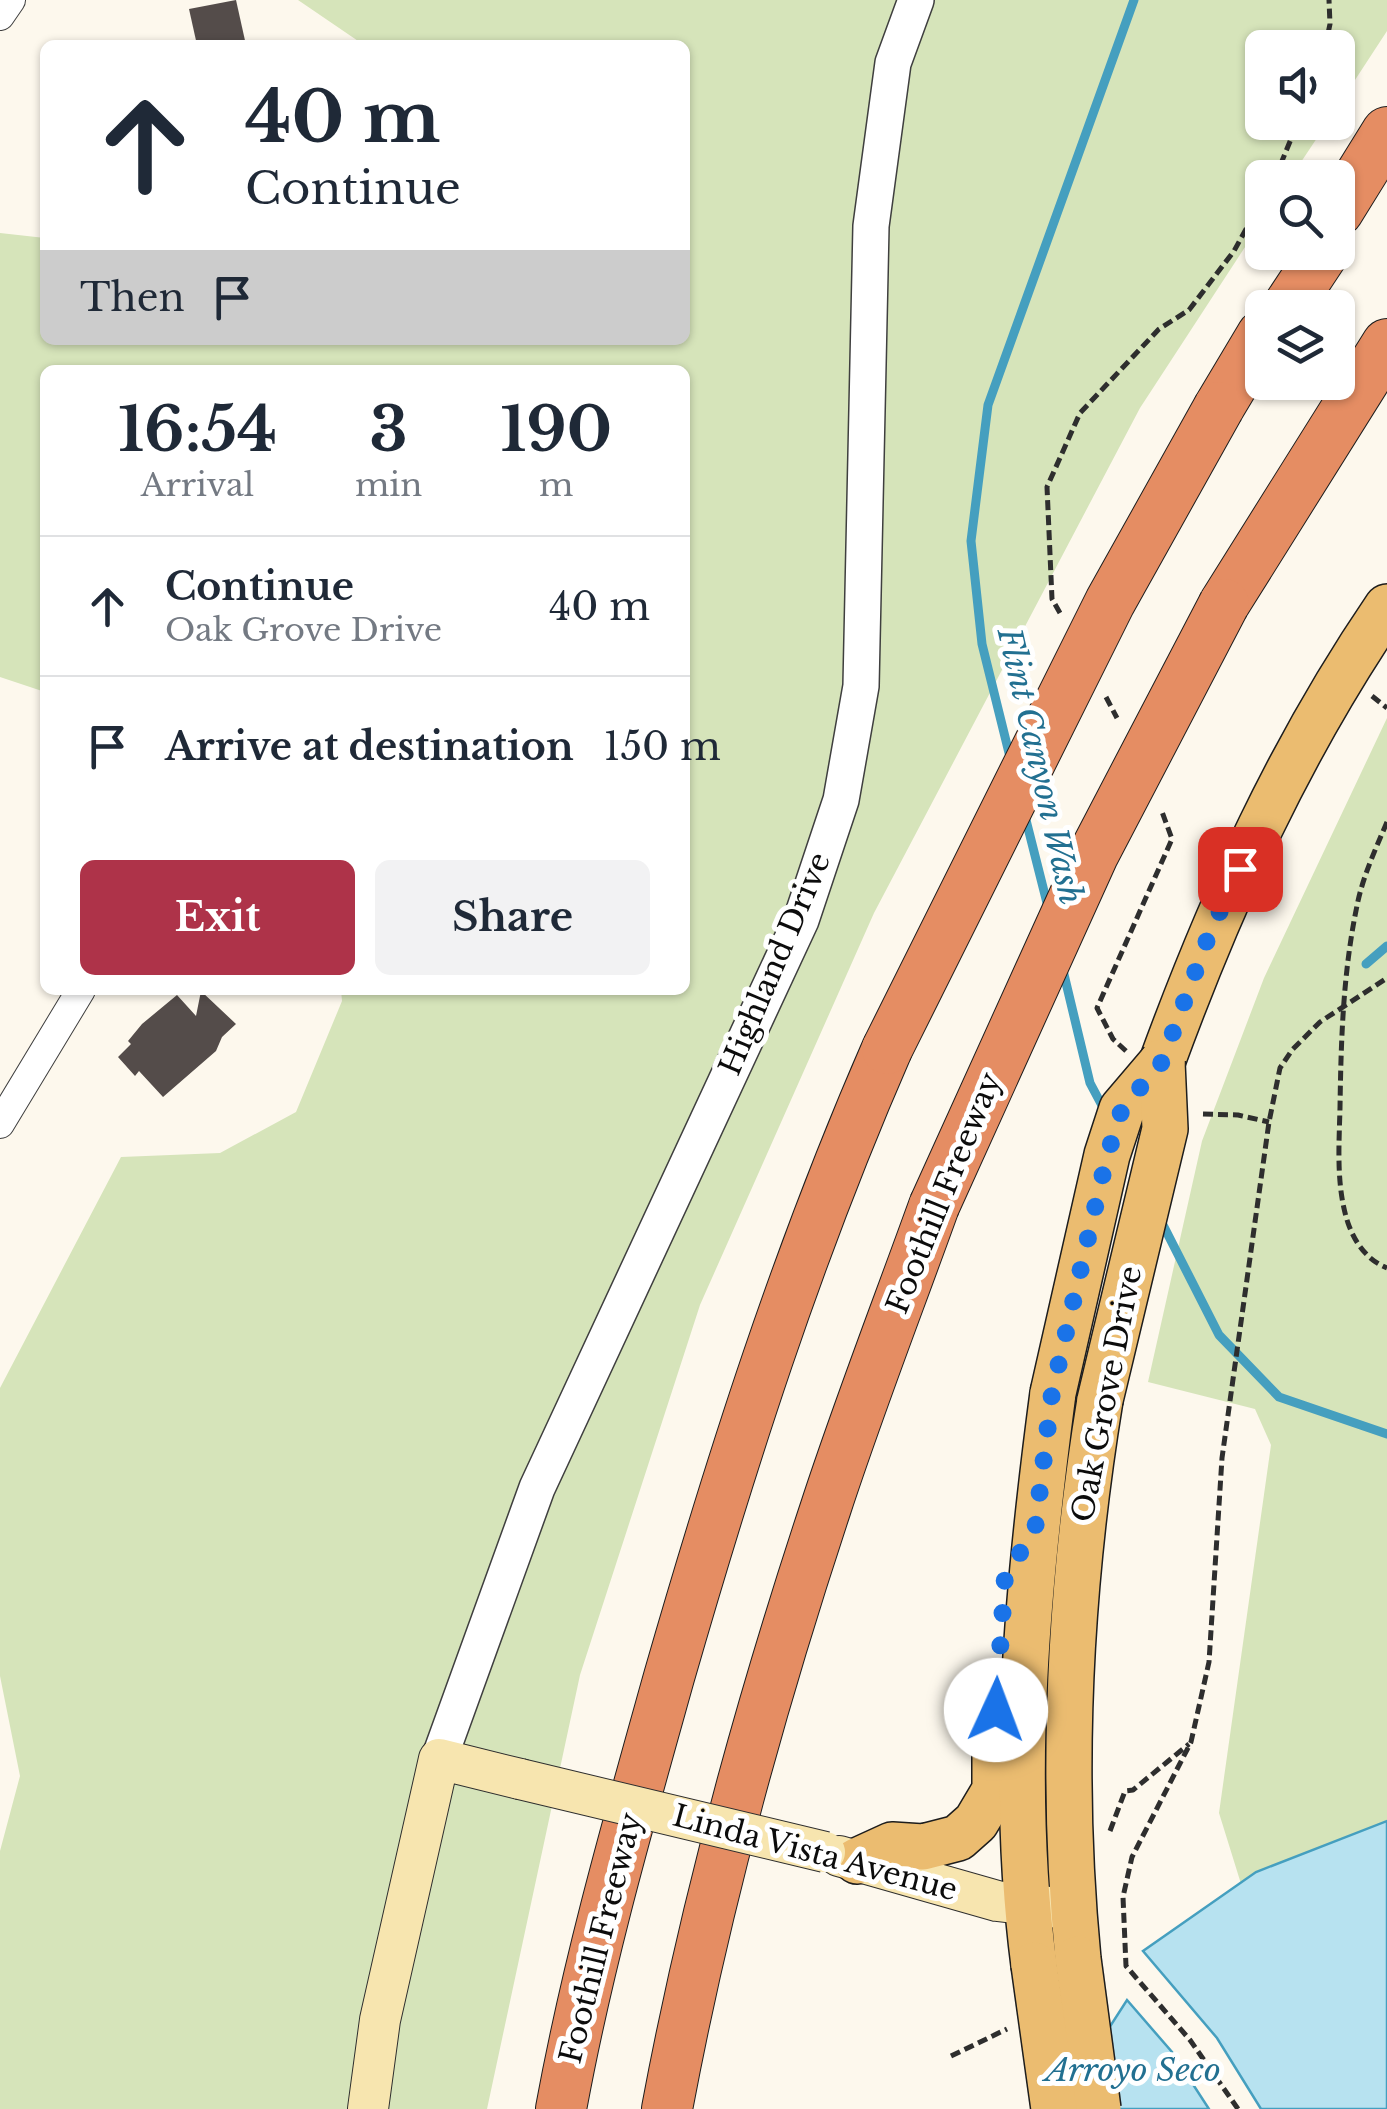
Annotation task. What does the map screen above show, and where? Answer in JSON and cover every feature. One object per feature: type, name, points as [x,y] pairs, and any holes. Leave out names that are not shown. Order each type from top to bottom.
[{"type":"highway","points":[[1355,184],[1387,132]]},
{"type":"highway","points":[[1355,208],[1387,162]]},
{"type":"highway","name":"Foothill Freeway","points":[[667,2109],[692,1978],[756,1740],[826,1507],[934,1206],[1093,855],[1224,604],[1387,344]]},
{"type":"highway","points":[[1219,407],[1245,363]]},
{"type":"highway","name":"Foothill Freeway","points":[[561,2109],[611,1878],[720,1501],[783,1305],[836,1168],[887,1050],[1110,602],[1219,407],[1245,368]]},
{"type":"main road","name":"Oak Grove Drive","points":[[1054,2109],[1026,1904],[1024,1674],[1035,1530],[1052,1393],[1107,1156],[1122,1109],[1162,1062],[1210,932],[1270,806],[1342,672],[1387,606]]},
{"type":"main road","name":"Oak Grove Drive","points":[[1098,2109],[1073,1909],[1072,1664],[1082,1512],[1100,1400],[1165,1129],[1162,1062]]},
{"type":"main road","points":[[841,1856],[892,1845],[923,1848],[958,1838],[976,1822],[994,1790],[1000,1614],[1005,1576],[1035,1530]]},
{"type":"main road","name":"Linda Vista Avenue","points":[[439,1759],[841,1856],[996,1901],[1073,1909]]},
{"type":"main road","points":[[368,2109],[380,2020],[439,1759]]},
{"type":"street","points":[[0,16],[11,0]]},
{"type":"street","name":"Highland Drive","points":[[439,1759],[537,1488],[800,920],[841,800],[861,686],[871,226],[893,62],[916,0]]},
{"type":"street","points":[[0,1124],[78,995]]},
{"type":"path","points":[[1329,0],[1329,30]]},
{"type":"path","points":[[1062,616],[1052,599],[1047,487],[1080,413],[1159,329],[1189,310],[1245,231]]},
{"type":"path","points":[[1099,684],[1126,735]]},
{"type":"path","points":[[1113,1039],[1098,1008],[1172,839],[1159,804]]},
{"type":"path","points":[[1387,822],[1358,901],[1342,1006],[1339,1154],[1342,1202],[1361,1250],[1387,1268]]},
{"type":"path","points":[[1238,2109],[1190,2040],[1126,1966],[1126,1878],[1132,1857],[1191,1742],[1209,1662],[1222,1458],[1269,1122],[1286,1059],[1305,1035],[1387,978]]},
{"type":"path","points":[[1197,1114],[1238,1115],[1269,1122]]},
{"type":"path","points":[[1109,1839],[1117,1804],[1125,1791],[1133,1790],[1191,1742]]},
{"type":"path","points":[[951,2056],[1014,2026]]},
{"type":"green space","points":[[298,0],[1387,0],[1387,31],[1355,80],[1355,30],[1245,30],[1245,140],[1316,140],[1302,160],[1245,160],[1245,247],[1140,408],[874,913],[700,1305],[580,1675],[487,2109],[0,2109],[0,1851],[20,1776],[0,1676],[0,1388],[121,1157],[220,1153],[296,1112],[341,995],[690,995],[690,365],[40,365],[40,690],[0,677],[0,233],[40,237],[40,345],[690,345],[690,40],[357,40]]},
{"type":"green space","points":[[1387,718],[1387,2109],[1311,2109],[1219,1813],[1271,1445],[1255,1409],[1148,1382],[1202,1141],[1264,978]]},
{"type":"water","points":[[1387,1821],[1387,2109],[1261,2109],[1217,2038],[1143,1951],[1256,1872]]},
{"type":"water","name":"Arroyo Seco","points":[[1127,2000],[1172,2052],[1209,2109],[1057,2109]]},
{"type":"building","points":[[236,0],[245,40],[196,40],[189,9]]},
{"type":"building","points":[[177,995],[196,1016],[200,995],[205,995],[236,1024],[222,1037],[216,1051],[163,1097],[139,1071],[135,1076],[118,1057],[142,1024]]},
{"type":"waterway","name":"Flint Canyon Wash","points":[[1010,757],[982,644],[971,541],[988,405],[1134,0]]},
{"type":"waterway","name":"Flint Canyon Wash","points":[[1025,816],[1048,907]]},
{"type":"waterway","points":[[1366,964],[1387,946]]},
{"type":"waterway","name":"Flint Canyon Wash","points":[[1062,966],[1090,1083],[1106,1113]]},
{"type":"waterway","name":"Flint Canyon Wash","points":[[1161,1221],[1219,1335],[1279,1397],[1387,1434]]},
{"type":"route","points":[[996,1710],[1005,1576],[1035,1530],[1052,1393],[1107,1156],[1122,1109],[1162,1062],[1210,932],[1240,869]]}]
